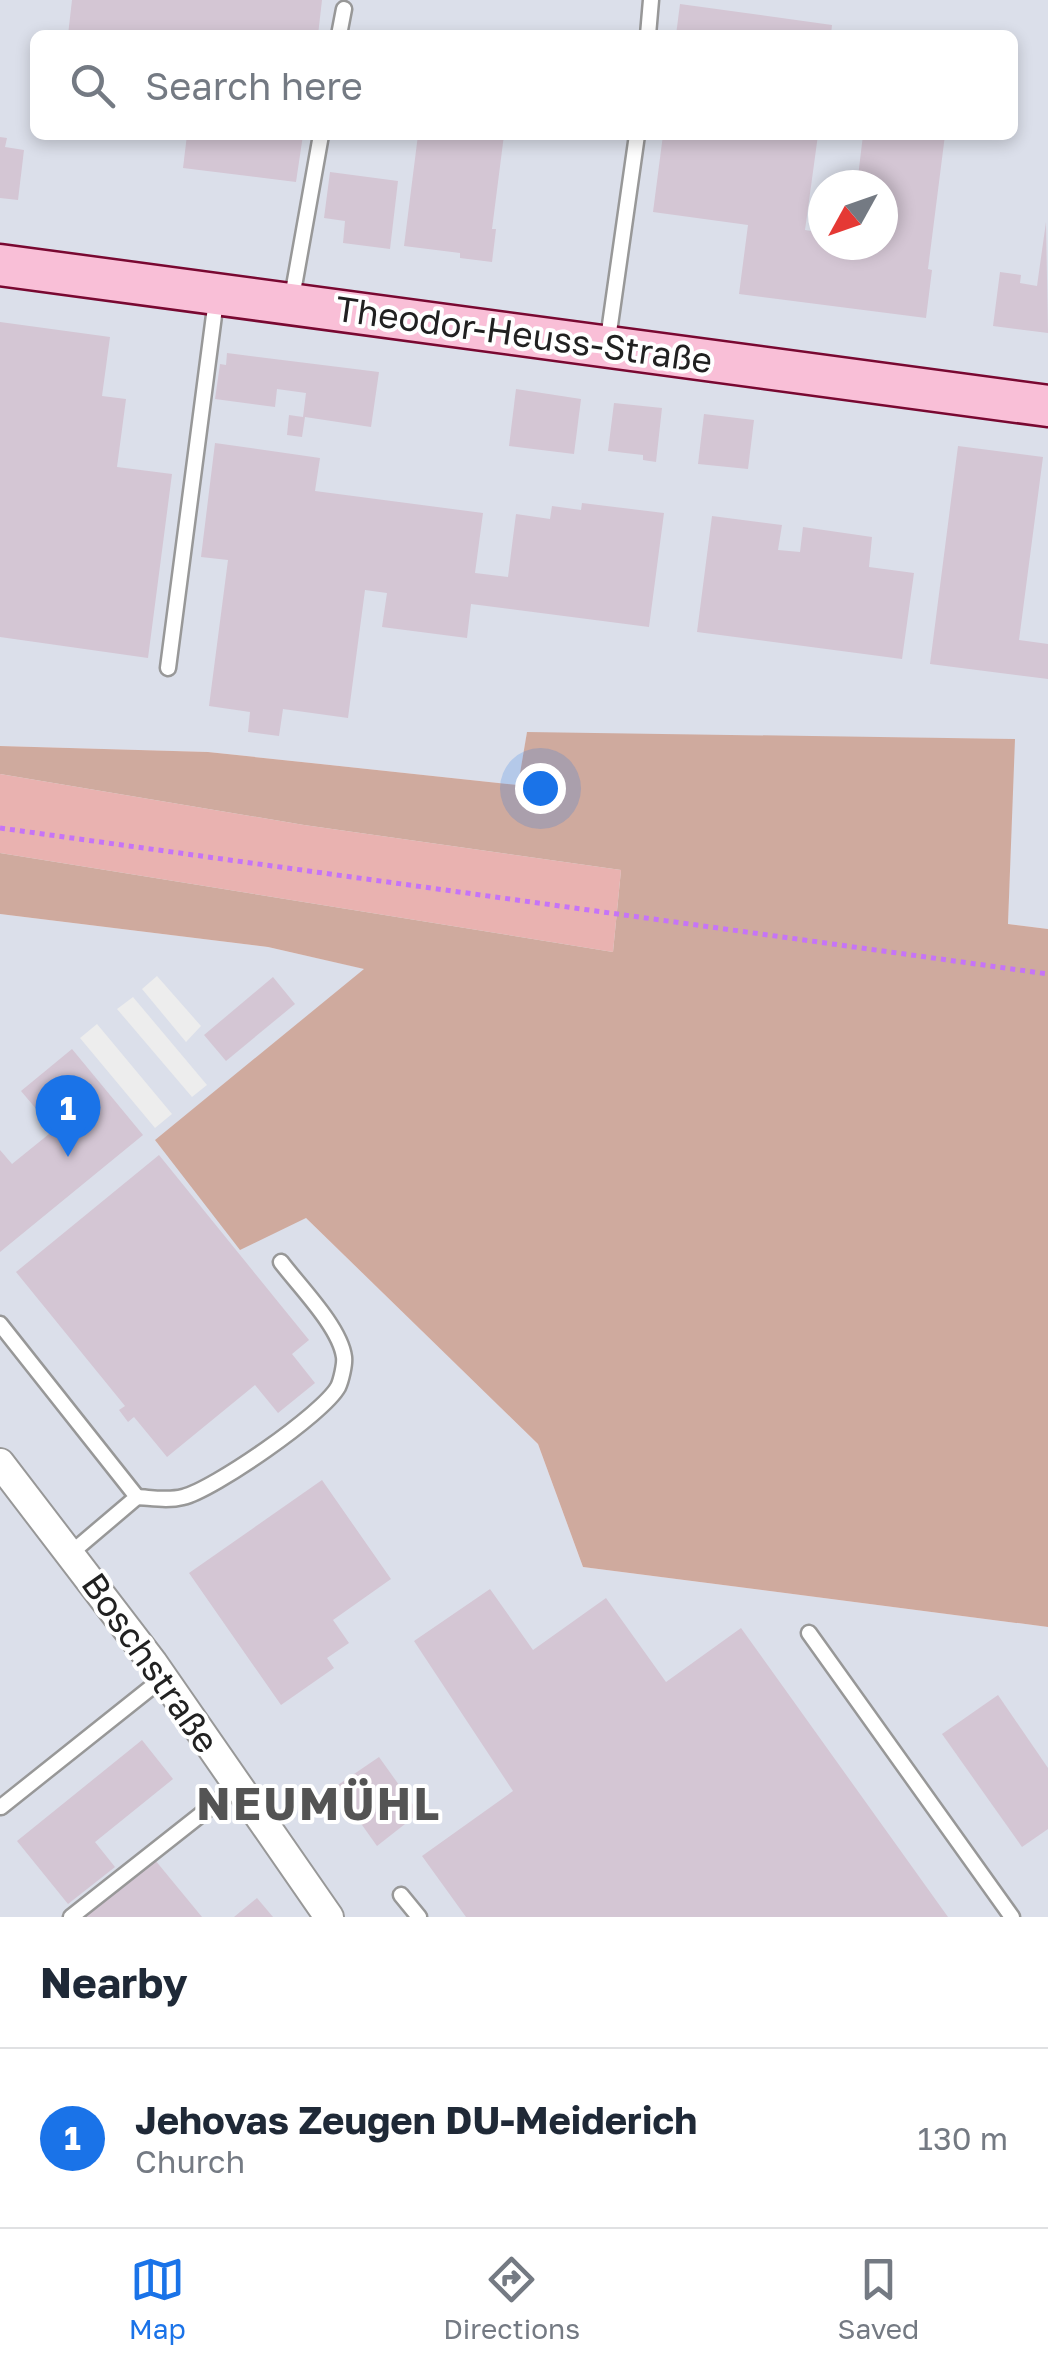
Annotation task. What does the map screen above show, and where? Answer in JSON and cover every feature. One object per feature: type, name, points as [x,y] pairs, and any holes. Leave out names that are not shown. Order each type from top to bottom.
[{"type":"street","name":"Theodor-Heuss-Straße","points":[[0,265],[1048,406]]},
{"type":"street","name":"Boschstraße","points":[[0,1463],[163,1678],[328,1917]]},
{"type":"lane","points":[[648,30],[651,0]]},
{"type":"lane","points":[[340,30],[344,9]]},
{"type":"lane","points":[[290,304],[320,140]]},
{"type":"lane","points":[[607,346],[637,140]]},
{"type":"lane","points":[[168,668],[217,294]]},
{"type":"lane","points":[[0,1324],[138,1496],[165,1500],[186,1497],[219,1481],[307,1419],[338,1387],[344,1358],[332,1329],[281,1262]]},
{"type":"lane","points":[[71,1553],[138,1496]]},
{"type":"lane","points":[[810,1633],[1012,1917]]},
{"type":"lane","points":[[1,1807],[163,1678]]},
{"type":"lane","points":[[71,1917],[237,1786]]},
{"type":"lane","points":[[401,1895],[418,1917]]},
{"type":"path","points":[[0,828],[1048,974]]},
{"type":"shaded area","points":[[0,0],[1048,0],[1048,929],[1008,924],[1014,739],[527,733],[518,785],[208,752],[0,746]]},
{"type":"shaded area","points":[[527,732],[1015,739],[1008,924],[1048,929],[1048,1627],[583,1567],[538,1444],[306,1218],[240,1250],[155,1140],[364,969],[268,947],[0,914],[0,853],[613,952],[621,870],[304,825],[0,774],[0,746],[208,752],[518,785]]},
{"type":"shaded area","points":[[0,774],[304,825],[621,870],[613,952],[0,853]]},
{"type":"shaded area","points":[[0,914],[268,947],[365,969],[156,1140],[305,1217],[538,1444],[583,1567],[1048,1627],[1048,1917],[0,1917]]},
{"type":"shaded area","points":[[157,976],[201,1026],[186,1042],[142,989]]},
{"type":"shaded area","points":[[133,997],[207,1085],[192,1097],[117,1009]]},
{"type":"shaded area","points":[[97,1024],[172,1114],[155,1128],[80,1038]]},
{"type":"building","points":[[72,0],[322,0],[319,30],[69,30]]},
{"type":"building","points":[[680,4],[832,25],[832,30],[677,30]]},
{"type":"building","points":[[0,137],[7,138],[5,147],[24,150],[18,200],[0,198]]},
{"type":"building","points":[[186,140],[302,140],[296,182],[183,168]]},
{"type":"building","points":[[417,140],[503,140],[492,229],[496,229],[492,262],[460,258],[460,253],[404,246]]},
{"type":"building","points":[[662,140],[817,140],[813,170],[808,170],[808,260],[898,260],[898,170],[859,170],[862,140],[944,140],[928,269],[932,270],[926,318],[739,294],[748,225],[653,212]]},
{"type":"building","points":[[330,172],[398,181],[390,249],[343,243],[345,221],[324,218]]},
{"type":"building","points":[[1046,222],[1048,333],[993,326],[1000,272],[1021,275],[1020,283],[1037,286]]},
{"type":"building","points":[[0,322],[110,337],[102,396],[126,399],[117,467],[172,474],[148,658],[0,637]]},
{"type":"building","points":[[227,353],[379,372],[371,427],[305,417],[302,437],[287,435],[289,415],[303,417],[306,393],[277,389],[275,407],[215,399],[220,364],[226,365]]},
{"type":"building","points":[[516,389],[581,399],[574,454],[509,446]]},
{"type":"building","points":[[614,403],[662,408],[656,462],[643,460],[643,455],[608,451]]},
{"type":"building","points":[[704,414],[754,420],[748,469],[698,464]]},
{"type":"building","points":[[215,443],[320,458],[315,491],[483,513],[475,573],[508,577],[516,514],[550,519],[552,506],[581,510],[582,503],[664,513],[649,627],[471,604],[467,638],[382,627],[387,593],[365,590],[348,718],[283,709],[279,736],[248,732],[250,712],[209,706],[228,560],[201,557]]},
{"type":"building","points":[[958,446],[1043,457],[1019,640],[1048,644],[1048,679],[930,664]]},
{"type":"building","points":[[712,516],[782,525],[778,550],[800,552],[803,527],[872,537],[869,567],[914,573],[902,659],[697,632]]},
{"type":"building","points":[[273,977],[295,1004],[226,1061],[204,1035]]},
{"type":"building","points":[[72,1049],[143,1135],[0,1252],[0,1150],[12,1164],[54,1130],[21,1091]]},
{"type":"building","points":[[159,1155],[309,1340],[292,1354],[315,1383],[278,1413],[255,1385],[167,1457],[134,1417],[128,1422],[119,1410],[125,1406],[16,1272]]},
{"type":"building","points":[[322,1480],[391,1579],[333,1620],[349,1643],[327,1658],[334,1668],[281,1705],[189,1573]]},
{"type":"building","points":[[490,1589],[533,1650],[606,1598],[666,1682],[741,1628],[948,1917],[466,1917],[422,1856],[513,1791],[414,1641]]},
{"type":"building","points":[[998,1695],[1048,1768],[1048,1829],[1022,1847],[942,1734]]},
{"type":"building","points":[[142,1740],[173,1779],[95,1842],[115,1867],[68,1904],[17,1841]]},
{"type":"building","points":[[379,1757],[419,1813],[377,1846],[335,1787]]},
{"type":"building","points":[[155,1860],[202,1917],[84,1917]]},
{"type":"building","points":[[257,1898],[273,1917],[234,1917]]},
{"type":"place","name":"Jehovas Zeugen DU-Meiderich","points":[[68,1157]]},
{"type":"district","name":"NEUMÜHL","points":[[319,1804]]}]
